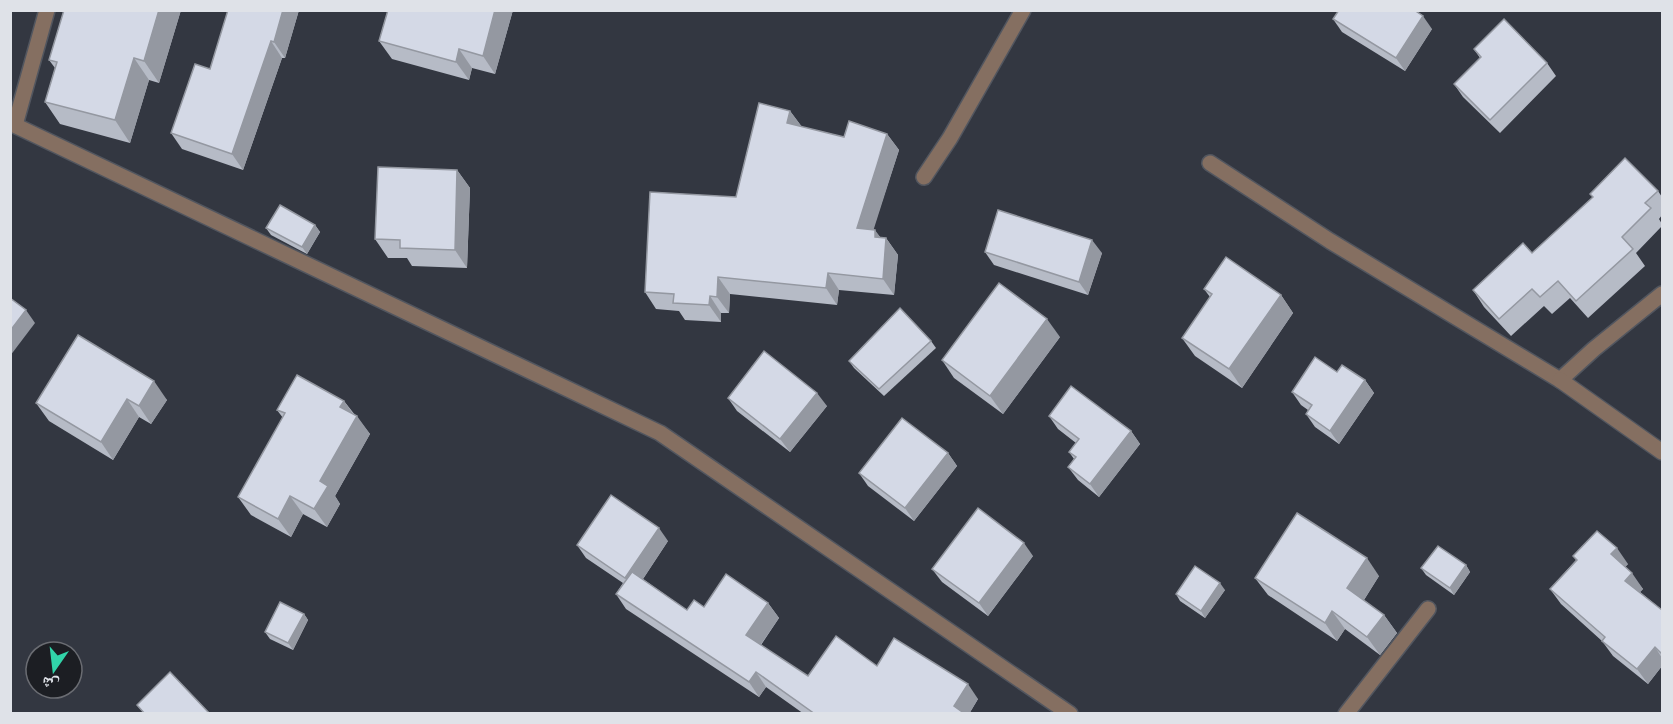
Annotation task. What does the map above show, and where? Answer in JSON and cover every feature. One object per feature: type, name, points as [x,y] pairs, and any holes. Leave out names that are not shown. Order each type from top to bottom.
[{"type":"street","points":[[47,10],[13,124],[660,433],[1070,714]]},
{"type":"street","points":[[924,177],[950,138],[1023,10]]},
{"type":"street","points":[[1210,163],[1330,241],[1560,380],[1662,452]]},
{"type":"street","points":[[1560,380],[1662,294]]},
{"type":"street","points":[[1346,714],[1428,609]]},
{"type":"building","points":[[64,10],[159,10],[144,61],[134,58],[115,120],[45,102],[57,62],[49,60]]},
{"type":"building","points":[[228,10],[283,10],[274,42],[271,41],[232,154],[171,133],[195,64],[210,69]]},
{"type":"building","points":[[388,10],[495,10],[483,56],[459,49],[456,62],[379,41]]},
{"type":"building","points":[[1339,10],[1414,10],[1423,16],[1396,58],[1333,19]]},
{"type":"building","points":[[1504,19],[1547,63],[1490,120],[1454,84],[1481,57],[1474,49]]},
{"type":"building","points":[[759,103],[790,111],[787,123],[844,137],[849,121],[887,134],[857,228],[875,230],[875,237],[886,238],[883,279],[828,273],[826,288],[718,277],[717,297],[710,296],[709,305],[673,303],[674,294],[645,292],[650,192],[736,197]]},
{"type":"building","points":[[1625,158],[1658,191],[1645,203],[1651,208],[1622,237],[1633,249],[1576,301],[1558,281],[1540,297],[1532,289],[1499,319],[1473,290],[1523,243],[1532,253],[1593,197],[1590,194]]},
{"type":"building","points":[[378,167],[457,170],[455,250],[400,248],[400,240],[375,239]]},
{"type":"building","points":[[280,205],[315,225],[302,247],[266,228]]},
{"type":"building","points":[[998,210],[1092,240],[1079,282],[985,252]]},
{"type":"building","points":[[1226,257],[1281,295],[1229,369],[1182,338],[1212,294],[1204,289]]},
{"type":"building","points":[[999,283],[1047,319],[990,396],[942,360]]},
{"type":"building","points":[[10,298],[26,310],[10,331]]},
{"type":"building","points":[[900,308],[931,341],[879,389],[849,361]]},
{"type":"building","points":[[78,335],[154,381],[139,406],[127,399],[101,442],[36,403]]},
{"type":"building","points":[[764,351],[817,393],[780,439],[728,398]]},
{"type":"building","points":[[1315,357],[1337,372],[1342,365],[1365,380],[1330,431],[1306,414],[1312,405],[1292,392]]},
{"type":"building","points":[[297,375],[344,401],[340,407],[357,416],[320,481],[328,486],[314,509],[290,496],[278,519],[238,497],[285,413],[277,410]]},
{"type":"building","points":[[1071,386],[1131,431],[1090,484],[1068,467],[1076,457],[1069,452],[1079,439],[1049,416]]},
{"type":"building","points":[[902,418],[948,453],[905,508],[859,473]]},
{"type":"building","points":[[611,495],[659,528],[625,578],[577,545]]},
{"type":"building","points":[[978,508],[1024,543],[979,603],[932,569]]},
{"type":"building","points":[[1297,513],[1367,558],[1347,588],[1384,615],[1367,637],[1332,611],[1325,623],[1255,578]]},
{"type":"building","points":[[1597,531],[1617,548],[1611,554],[1632,573],[1625,581],[1662,610],[1662,654],[1655,647],[1637,669],[1602,641],[1605,637],[1550,589],[1577,560],[1573,556]]},
{"type":"building","points":[[1438,546],[1466,565],[1450,588],[1421,568]]},
{"type":"building","points":[[1195,566],[1220,583],[1201,611],[1176,594]]},
{"type":"building","points":[[632,572],[687,610],[694,600],[704,607],[726,574],[768,603],[746,635],[808,676],[836,636],[877,666],[894,638],[968,684],[954,706],[965,714],[815,714],[756,672],[749,682],[616,594]]},
{"type":"building","points":[[280,602],[304,614],[288,643],[265,632]]},
{"type":"building","points":[[170,672],[210,714],[145,714],[137,705]]}]
